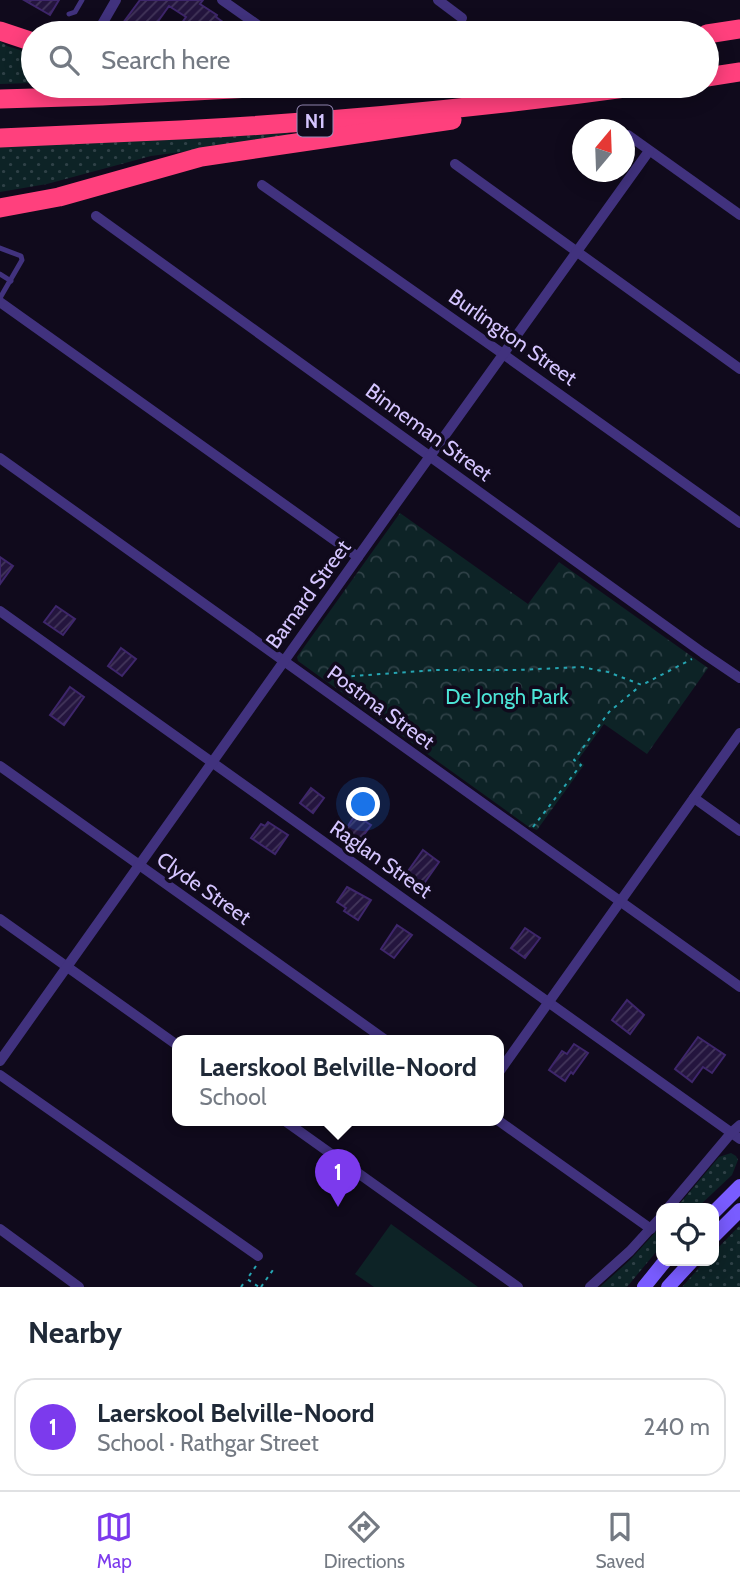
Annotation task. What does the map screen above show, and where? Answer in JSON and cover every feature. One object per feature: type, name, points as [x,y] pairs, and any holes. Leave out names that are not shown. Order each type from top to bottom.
[{"type":"highway","points":[[719,32],[740,29]]},
{"type":"highway","points":[[3,30],[21,37]]},
{"type":"highway","points":[[719,75],[740,72]]},
{"type":"highway","name":"N1","points":[[0,99],[26,98]]},
{"type":"highway","name":"N1","points":[[0,138],[299,122],[540,98]]},
{"type":"highway","points":[[0,208],[59,197],[201,157],[416,126],[583,98]]},
{"type":"main road","points":[[719,1207],[740,1186]]},
{"type":"main road","points":[[719,1231],[740,1210]]},
{"type":"main road","points":[[643,1287],[661,1266]]},
{"type":"main road","points":[[668,1287],[687,1266]]},
{"type":"street","points":[[104,21],[116,0]]},
{"type":"street","points":[[222,0],[252,21]]},
{"type":"street","points":[[438,0],[462,18]]},
{"type":"street","points":[[635,140],[740,215]]},
{"type":"street","name":"Barnard Street","points":[[0,1061],[649,150]]},
{"type":"street","points":[[455,164],[740,369]]},
{"type":"street","name":"Burlington Street","points":[[262,185],[740,523]]},
{"type":"street","name":"Binneman Street","points":[[96,216],[740,678]]},
{"type":"street","points":[[0,300],[358,557]]},
{"type":"street","name":"Postma Street","points":[[0,458],[740,987]]},
{"type":"street","name":"Raglan Street","points":[[0,611],[549,1002],[737,1132]]},
{"type":"street","points":[[504,1065],[740,733]]},
{"type":"street","name":"Clyde Street","points":[[0,766],[379,1035]]},
{"type":"street","points":[[694,798],[740,831]]},
{"type":"street","points":[[0,919],[172,1041]]},
{"type":"street","points":[[0,1075],[260,1257]]},
{"type":"street","points":[[504,1125],[651,1229]]},
{"type":"street","points":[[292,1126],[518,1287]]},
{"type":"street","points":[[673,1203],[737,1132]]},
{"type":"street","points":[[590,1287],[656,1223]]},
{"type":"street","points":[[0,1229],[79,1287]]},
{"type":"lane","points":[[69,14],[75,12],[82,0]]},
{"type":"lane","points":[[0,248],[21,258],[0,300]]},
{"type":"lane","points":[[0,274],[11,281]]},
{"type":"path","points":[[533,828],[581,765],[574,760],[615,706],[642,685],[698,656]]},
{"type":"path","points":[[321,678],[435,670],[581,667],[608,672],[642,685]]},
{"type":"path","points":[[241,1287],[260,1257]]},
{"type":"path","points":[[247,1279],[260,1287],[275,1267]]},
{"type":"green space","points":[[0,41],[21,50],[21,83],[0,84]]},
{"type":"green space","points":[[286,132],[289,134],[288,138],[151,156],[47,184],[0,192],[0,145]]},
{"type":"green space","name":"De Jongh Park","points":[[400,513],[528,604],[559,562],[708,668],[647,754],[604,724],[578,760],[584,765],[537,830],[529,827],[298,661],[297,657]]},
{"type":"green space","points":[[731,1153],[736,1156],[738,1160],[732,1175],[702,1203],[680,1203],[719,1157]]},
{"type":"green space","points":[[391,1224],[478,1287],[374,1287],[355,1274]]},
{"type":"green space","points":[[740,1225],[740,1287],[682,1287],[701,1266],[719,1266],[719,1247]]},
{"type":"green space","points":[[656,1231],[656,1252],[627,1287],[600,1287]]},
{"type":"building","points":[[24,0],[59,0],[50,15]]},
{"type":"building","points":[[140,0],[203,0],[200,4],[221,21],[183,21],[186,17],[169,6],[158,21],[124,21]]},
{"type":"building","points":[[0,557],[13,566],[0,584]]},
{"type":"building","points":[[56,606],[75,619],[63,635],[44,622]]},
{"type":"building","points":[[121,648],[136,659],[122,676],[108,666]]},
{"type":"building","points":[[70,687],[84,697],[64,725],[50,715]]},
{"type":"building","points":[[311,788],[324,798],[313,813],[300,803]]},
{"type":"building","points":[[357,812],[371,825],[358,843],[349,837],[349,831],[346,829]]},
{"type":"building","points":[[268,822],[288,835],[275,854],[251,838],[261,824],[265,826]]},
{"type":"building","points":[[423,850],[439,862],[423,885],[406,874]]},
{"type":"building","points":[[347,887],[371,900],[358,920],[344,911],[346,908],[337,902]]},
{"type":"building","points":[[397,925],[412,935],[394,958],[381,949]]},
{"type":"building","points":[[525,928],[540,938],[525,958],[511,948]]},
{"type":"building","points":[[627,1000],[644,1015],[630,1034],[612,1020]]},
{"type":"building","points":[[698,1037],[725,1055],[712,1073],[703,1067],[692,1082],[675,1069]]},
{"type":"building","points":[[574,1044],[588,1053],[565,1081],[549,1070],[562,1051],[567,1054]]},
{"type":"place","name":"Laerskool Belville-Noord","points":[[338,1207]]}]
